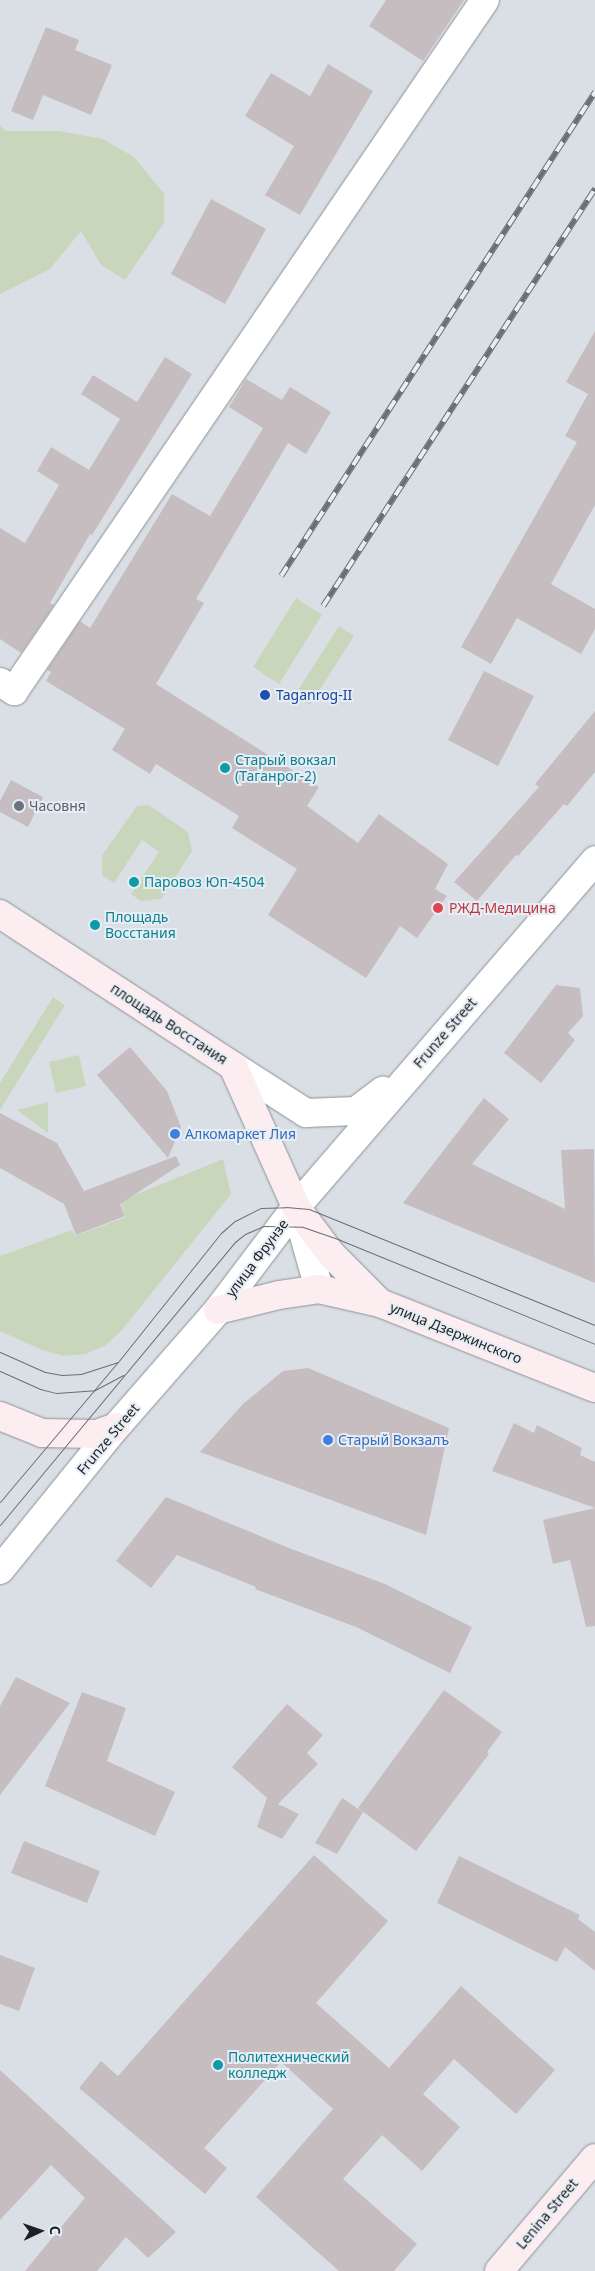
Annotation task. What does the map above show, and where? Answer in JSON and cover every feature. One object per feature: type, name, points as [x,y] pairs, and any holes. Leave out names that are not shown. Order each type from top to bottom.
[{"type":"main road","name":"площадь Восстания","points":[[0,914],[233,1066],[296,1207]]},
{"type":"main road","name":"улица Дзержинского","points":[[296,1207],[331,1254],[380,1303],[595,1388]]},
{"type":"main road","points":[[218,1310],[279,1295],[319,1289],[380,1303]]},
{"type":"main road","points":[[0,1416],[42,1434],[97,1434],[116,1427]]},
{"type":"main road","name":"Lenina Street","points":[[500,2271],[595,2158]]},
{"type":"street","points":[[0,682],[14,691],[485,0]]},
{"type":"street","name":"Frunze Street","points":[[296,1207],[595,860]]},
{"type":"street","points":[[233,1066],[306,1113],[356,1111],[418,1065]]},
{"type":"street","points":[[296,1207],[319,1289]]},
{"type":"street","name":"улица Фрунзе","points":[[218,1310],[296,1207]]},
{"type":"street","name":"Frunze Street","points":[[0,1570],[116,1427],[218,1310]]},
{"type":"green space","points":[[0,126],[6,131],[59,131],[103,139],[134,157],[164,194],[164,223],[125,280],[101,265],[81,231],[50,269],[0,294]]},
{"type":"green space","points":[[296,598],[322,615],[279,684],[253,667]]},
{"type":"green space","points":[[339,626],[354,636],[310,705],[295,695]]},
{"type":"green space","points":[[149,805],[188,832],[192,851],[161,899],[141,901],[131,894],[159,852],[142,840],[114,883],[102,875],[102,855],[137,806]]},
{"type":"green space","points":[[53,997],[65,1005],[0,1110],[0,1083]]},
{"type":"green space","points":[[79,1055],[86,1086],[56,1093],[49,1062]]},
{"type":"green space","points":[[48,1102],[48,1133],[17,1110]]},
{"type":"green space","points":[[223,1159],[231,1194],[122,1330],[106,1345],[86,1354],[64,1356],[42,1350],[0,1331],[0,1256],[72,1230],[75,1236],[126,1217],[120,1201]]},
{"type":"building","points":[[386,0],[464,0],[423,61],[369,26]]},
{"type":"building","points":[[46,27],[79,40],[75,50],[112,65],[91,115],[43,95],[33,120],[11,111]]},
{"type":"building","points":[[328,64],[373,91],[300,215],[265,195],[294,146],[245,116],[271,73],[310,96]]},
{"type":"building","points":[[211,199],[266,229],[225,304],[171,274]]},
{"type":"building","points":[[595,331],[595,505],[551,584],[595,609],[595,629],[581,654],[517,618],[491,664],[461,647],[577,442],[565,436],[588,394],[566,382]]},
{"type":"building","points":[[165,357],[192,374],[92,535],[90,534],[50,603],[54,605],[21,653],[0,639],[0,528],[25,543],[59,485],[37,471],[51,447],[89,470],[120,419],[81,394],[93,375],[137,402]]},
{"type":"building","points":[[246,379],[282,400],[290,387],[331,412],[306,454],[288,443],[196,599],[204,603],[156,684],[319,787],[307,806],[358,843],[379,814],[448,864],[435,889],[447,896],[417,938],[400,926],[366,978],[268,915],[297,869],[232,828],[239,816],[156,764],[150,774],[112,750],[125,729],[46,681],[51,672],[47,670],[80,621],[90,628],[172,494],[210,516],[263,428],[229,407]]},
{"type":"building","points":[[484,671],[534,696],[498,766],[448,740]]},
{"type":"building","points":[[595,711],[595,772],[567,806],[564,804],[518,856],[516,855],[477,901],[454,882],[539,787],[535,784]]},
{"type":"building","name":"Часовня","points":[[11,780],[43,797],[28,827],[0,812],[0,801]]},
{"type":"building","points":[[556,985],[580,988],[583,1016],[568,1033],[575,1040],[541,1083],[504,1053]]},
{"type":"building","points":[[130,1047],[167,1091],[181,1127],[168,1158],[97,1075]]},
{"type":"building","points":[[484,1098],[509,1119],[472,1164],[565,1209],[561,1150],[594,1149],[595,1283],[403,1203]]},
{"type":"building","points":[[0,1113],[57,1143],[84,1191],[176,1156],[180,1165],[120,1204],[125,1216],[76,1235],[64,1204],[0,1168]]},
{"type":"building","name":"Старый Вокзалъ","points":[[308,1368],[449,1428],[426,1535],[200,1452],[243,1404],[283,1371]]},
{"type":"building","points":[[514,1423],[534,1433],[537,1425],[582,1448],[580,1455],[595,1462],[595,1508],[492,1471]]},
{"type":"building","points":[[166,1497],[289,1548],[385,1584],[472,1627],[450,1673],[356,1627],[255,1589],[256,1587],[177,1555],[151,1588],[116,1561]]},
{"type":"building","points":[[595,1508],[595,1626],[586,1627],[570,1560],[553,1564],[543,1520]]},
{"type":"building","points":[[16,1677],[70,1703],[0,1795],[0,1706]]},
{"type":"building","points":[[444,1690],[502,1732],[487,1752],[489,1754],[416,1851],[358,1808]]},
{"type":"building","points":[[82,1692],[126,1708],[107,1761],[175,1792],[155,1836],[45,1786]]},
{"type":"building","points":[[287,1704],[323,1735],[307,1753],[318,1764],[278,1804],[299,1814],[282,1839],[257,1827],[267,1798],[232,1767]]},
{"type":"building","points":[[342,1798],[363,1812],[337,1854],[315,1843]]},
{"type":"building","points":[[24,1841],[100,1871],[87,1903],[11,1873]]},
{"type":"building","name":"Политехнический колледж","points":[[314,1855],[388,1921],[316,2003],[389,2068],[461,1986],[555,2070],[516,2114],[454,2059],[423,2094],[460,2127],[422,2171],[382,2135],[343,2179],[417,2244],[394,2271],[339,2271],[256,2197],[333,2109],[281,2062],[204,2148],[227,2168],[205,2194],[79,2088],[101,2061],[118,2076]]},
{"type":"building","points":[[459,1856],[580,1915],[578,1919],[595,1932],[595,1971],[565,1947],[557,1962],[437,1903]]},
{"type":"building","points":[[0,1955],[35,1968],[19,2011],[0,2004]]},
{"type":"building","points":[[0,2070],[176,2232],[148,2258],[126,2237],[97,2271],[25,2271],[85,2198],[51,2165],[0,2220]]},
{"type":"tram line","points":[[0,1502],[118,1362],[221,1233],[235,1221],[261,1208],[286,1207],[309,1209],[595,1325]]},
{"type":"tram line","points":[[0,1525],[235,1242],[245,1234],[264,1226],[303,1227],[340,1240],[595,1344]]},
{"type":"tram line","points":[[0,1352],[45,1372],[62,1375],[81,1374],[118,1362]]},
{"type":"tram line","points":[[0,1371],[40,1389],[56,1393],[95,1390],[123,1375]]},
{"type":"railway","points":[[281,576],[595,92]]},
{"type":"railway","points":[[323,606],[595,189]]},
{"type":"place","name":"Taganrog-II","points":[[265,695]]},
{"type":"place","name":"Старый вокзал (Таганрог-2)","points":[[225,768]]},
{"type":"place","name":"Часовня","points":[[19,806]]},
{"type":"place","name":"Паровоз Юп-4504","points":[[134,882]]},
{"type":"place","name":"РЖД-Медицина","points":[[438,908]]},
{"type":"place","name":"Площадь Восстания","points":[[95,925]]},
{"type":"place","name":"Алкомаркет Лия","points":[[175,1134]]},
{"type":"place","name":"Старый Вокзалъ","points":[[328,1440]]},
{"type":"place","name":"Политехнический колледж","points":[[218,2065]]}]
